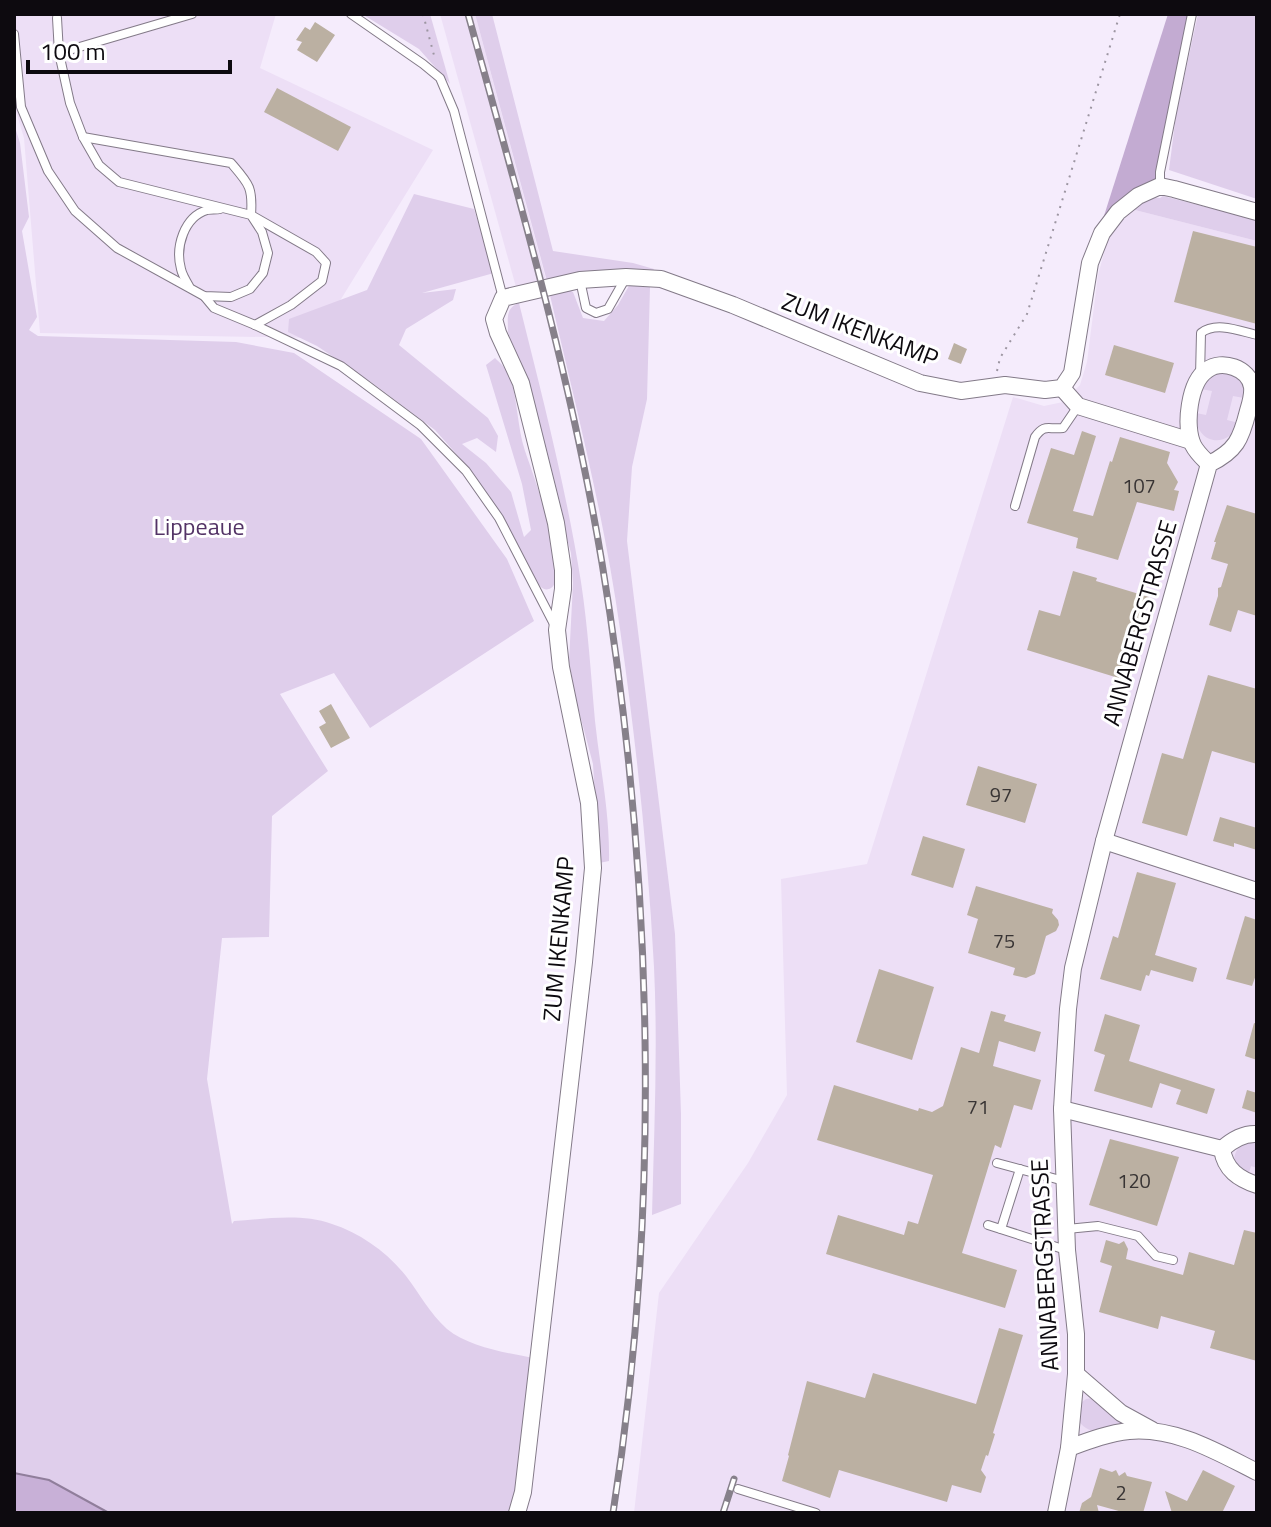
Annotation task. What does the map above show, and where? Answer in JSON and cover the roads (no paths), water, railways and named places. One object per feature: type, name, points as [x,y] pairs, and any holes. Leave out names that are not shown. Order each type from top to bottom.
[{"type":"street","points":[[1191,441],[1078,406],[1062,388],[1072,373],[1090,263],[1102,233],[1118,212],[1138,196],[1160,186],[1257,212]]},
{"type":"street","name":"ZUM IKENKAMP","points":[[517,1513],[523,1492],[593,868],[589,803],[561,667],[557,630],[563,579],[556,523],[521,383],[494,319],[510,297],[550,287],[580,280],[626,277],[661,279],[733,305],[920,383],[961,391],[1005,385],[1045,390],[1062,388]]},
{"type":"street","points":[[1218,364],[1252,374],[1252,392],[1242,435],[1226,454],[1209,464],[1191,441],[1189,416],[1196,383],[1200,376],[1218,364]]},
{"type":"street","name":"ANNABERGSTRASSE","points":[[1056,1513],[1069,1448],[1076,1374],[1076,1334],[1067,1250],[1062,1109],[1073,968],[1104,841],[1209,464]]},
{"type":"street","points":[[1104,841],[1257,891]]},
{"type":"street","points":[[1062,1109],[1222,1149]]},
{"type":"street","points":[[1222,1149],[1241,1136],[1257,1134]]},
{"type":"street","points":[[1222,1149],[1223,1157],[1235,1175],[1257,1185]]},
{"type":"street","points":[[1076,1374],[1121,1413],[1154,1431]]},
{"type":"street","points":[[1069,1448],[1114,1434],[1154,1431],[1187,1439],[1257,1472]]},
{"type":"lane","points":[[67,14],[57,16],[59,53],[70,103],[83,137],[99,165],[119,182],[251,215],[316,252],[326,263],[322,281],[291,305],[255,325]]},
{"type":"lane","points":[[59,53],[192,14]]},
{"type":"lane","points":[[351,14],[440,78],[454,111],[510,297]]},
{"type":"lane","points":[[1160,186],[1160,172],[1192,14]]},
{"type":"lane","points":[[14,34],[21,107],[48,171],[75,211],[117,248],[204,296],[214,308],[341,366],[420,425],[466,471],[499,518],[557,630]]},
{"type":"lane","points":[[83,137],[231,163],[246,180],[252,194],[251,215],[262,232],[268,253],[263,273],[250,289],[231,297],[204,296]]},
{"type":"lane","points":[[189,287],[181,269],[178,248],[184,232],[194,217],[207,210],[226,209]]},
{"type":"lane","points":[[580,280],[586,308],[596,313],[608,309],[626,277]]},
{"type":"lane","points":[[1200,376],[1201,333],[1207,327],[1257,335]]},
{"type":"lane","points":[[1015,506],[1035,437],[1045,427],[1063,428],[1078,406]]},
{"type":"lane","points":[[997,1163],[1064,1181]]},
{"type":"lane","points":[[1001,1229],[1020,1169]]},
{"type":"lane","points":[[988,1225],[1067,1250]]},
{"type":"lane","points":[[1066,1229],[1098,1226],[1138,1236],[1156,1256],[1173,1260]]},
{"type":"lane","points":[[738,1489],[816,1513]]},
{"type":"railway","points":[[468,14],[542,287],[575,424],[602,563],[632,798],[641,918],[645,1038],[644,1157],[639,1277],[629,1396],[613,1513]]},
{"type":"railway","points":[[723,1513],[734,1479]]},
{"type":"park label","name":"Lippeaue","points":[[199,527]]}]
